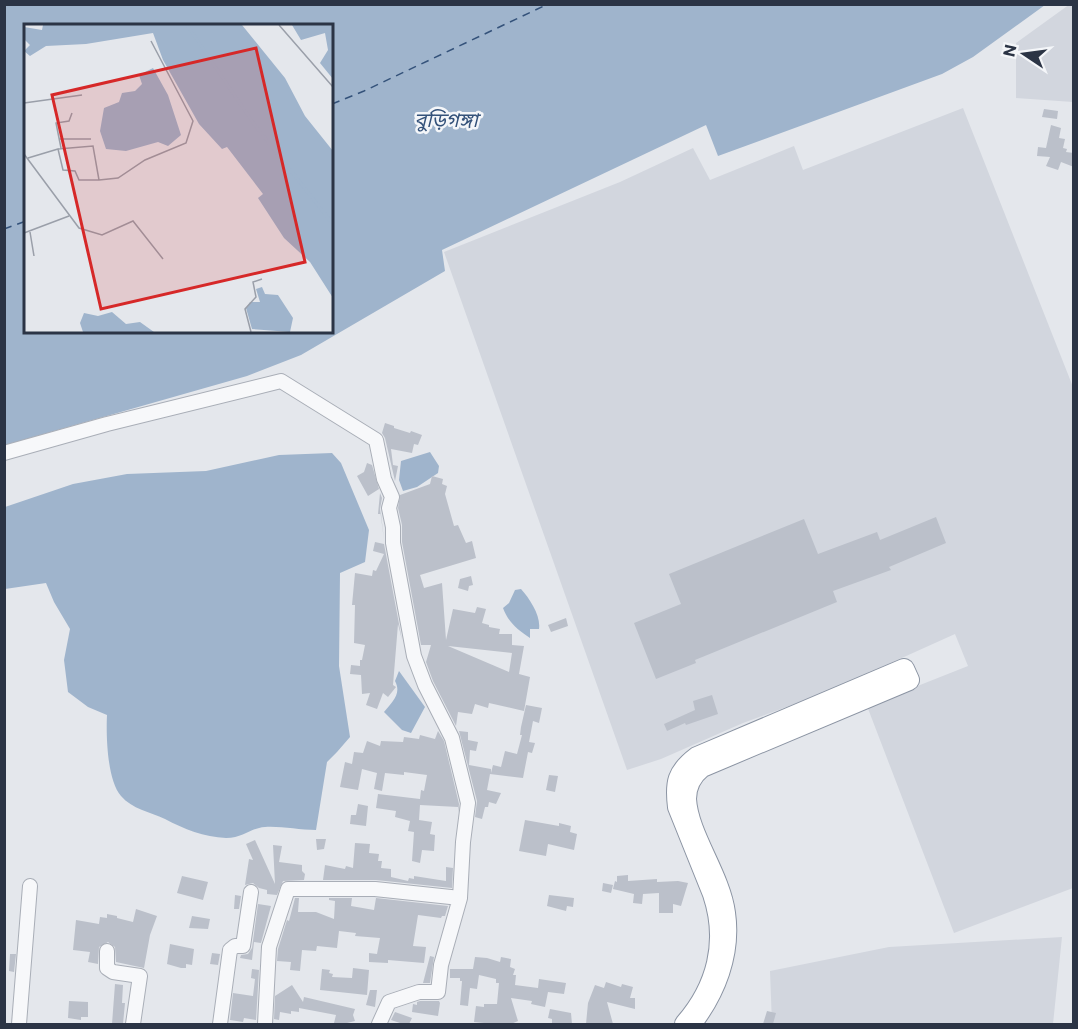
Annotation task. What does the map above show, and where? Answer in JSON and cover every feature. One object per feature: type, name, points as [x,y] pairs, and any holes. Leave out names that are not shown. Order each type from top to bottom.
[{"type":"highway","points":[[685,1024],[701,1003],[713,979],[723,944],[717,904],[678,807],[676,792],[678,778],[685,766],[697,757],[904,669],[909,680],[702,767],[690,780],[686,799],[689,816],[725,912],[723,944],[718,976],[710,996],[690,1024]]},
{"type":"street","points":[[4,453],[107,424],[281,381],[376,440],[384,479],[392,497],[389,508],[393,543],[414,656],[425,685],[452,738],[468,802],[460,898],[441,966],[438,992],[419,992],[389,1002],[379,1024]]},
{"type":"street","points":[[19,1024],[30,886]]},
{"type":"street","points":[[265,1024],[269,947],[288,889],[375,889],[460,898]]},
{"type":"street","points":[[220,1024],[230,950],[235,946],[243,946],[251,892]]},
{"type":"street","points":[[108,951],[107,968],[113,972],[140,976],[133,1024]]},
{"type":"shaded area","points":[[1070,4],[1074,5],[1073,102],[1016,98],[1016,43]]},
{"type":"shaded area","points":[[963,108],[1073,387],[1073,888],[954,933],[867,706],[968,666],[955,634],[824,693],[743,723],[661,759],[627,770],[444,252],[620,182],[693,148],[710,180],[794,146],[803,170]]},
{"type":"shaded area","points":[[1062,937],[1053,1024],[772,1024],[770,971],[889,947]]},
{"type":"water","name":"বুড়িগঙ্গা","points":[[5,5],[1045,5],[973,57],[942,74],[718,156],[706,125],[442,250],[445,271],[301,355],[247,376],[5,445]]},
{"type":"water","points":[[430,452],[439,466],[438,473],[417,487],[403,491],[399,480],[401,461]]},
{"type":"water","points":[[332,453],[341,463],[369,530],[365,562],[340,573],[339,666],[350,737],[327,762],[316,830],[265,827],[238,836],[218,837],[187,829],[136,807],[125,800],[116,789],[110,769],[107,745],[107,715],[88,707],[68,692],[64,660],[70,629],[46,583],[5,589],[5,507],[73,484],[127,474],[206,471],[279,455]]},
{"type":"water","points":[[521,589],[537,613],[539,629],[530,629],[530,638],[514,625],[503,608],[509,603],[515,590]]},
{"type":"water","points":[[399,671],[425,707],[411,733],[402,730],[384,712],[397,694],[395,681]]},
{"type":"building","points":[[1044,109],[1058,111],[1057,119],[1042,117]]},
{"type":"building","points":[[1051,125],[1061,128],[1059,138],[1065,139],[1063,148],[1067,149],[1066,152],[1074,153],[1074,167],[1061,162],[1058,170],[1046,166],[1050,157],[1037,156],[1038,147],[1046,148]]},
{"type":"building","points":[[385,423],[394,428],[422,435],[418,445],[414,444],[412,453],[391,449],[393,465],[398,466],[395,481],[382,433]]},
{"type":"building","points":[[367,463],[372,465],[379,489],[368,496],[357,476],[364,472]]},
{"type":"building","points":[[432,476],[443,479],[442,484],[447,486],[445,494],[454,526],[458,525],[466,543],[472,541],[476,558],[420,575],[424,588],[442,583],[446,640],[453,609],[475,613],[477,607],[486,609],[482,623],[500,629],[499,634],[512,634],[512,645],[524,646],[519,674],[530,677],[524,711],[489,703],[488,708],[475,704],[472,714],[458,712],[456,726],[433,681],[426,662],[431,645],[421,645],[398,508],[400,495],[430,484]],"holes":[[[448,646],[512,653],[509,672]]]},
{"type":"building","points":[[380,493],[381,514],[378,514]]},
{"type":"building","points":[[936,517],[946,543],[889,567],[891,570],[833,591],[837,602],[695,660],[696,663],[656,679],[634,623],[681,604],[669,574],[804,519],[818,554],[877,532],[880,540]]},
{"type":"building","points":[[375,542],[384,544],[402,640],[398,624],[393,685],[396,687],[388,697],[383,693],[377,709],[366,705],[370,693],[362,694],[361,675],[350,674],[351,665],[360,666],[365,645],[354,643],[355,605],[352,605],[355,573],[372,576],[373,570],[376,571],[384,554],[373,551]]},
{"type":"building","points":[[471,576],[473,585],[469,586],[468,591],[458,588],[460,579]]},
{"type":"building","points":[[566,618],[568,626],[551,632],[548,625]]},
{"type":"building","points":[[712,695],[718,714],[686,725],[685,723],[667,731],[664,724],[695,710],[693,701]]},
{"type":"building","points":[[526,705],[542,708],[539,723],[533,721],[529,742],[535,743],[532,753],[528,752],[523,778],[490,774],[487,790],[501,793],[496,804],[489,802],[488,807],[485,807],[482,819],[475,817],[477,801],[459,731],[468,732],[468,740],[478,742],[476,751],[470,750],[469,765],[491,769],[491,773],[493,765],[501,767],[505,751],[517,754]]},
{"type":"building","points":[[438,731],[444,741],[459,804],[458,813],[458,807],[420,805],[419,820],[432,822],[430,834],[435,835],[434,851],[422,850],[420,863],[412,861],[414,832],[408,831],[410,821],[395,817],[396,811],[376,808],[378,794],[420,799],[427,775],[404,772],[404,775],[385,773],[382,791],[374,789],[377,773],[362,769],[358,790],[340,787],[345,762],[352,764],[354,752],[363,753],[367,741],[380,746],[381,741],[403,742],[404,737],[419,739],[420,735],[435,739]]},
{"type":"building","points":[[549,775],[558,776],[555,792],[546,790]]},
{"type":"building","points":[[358,804],[368,806],[366,826],[350,824],[351,815],[356,815]]},
{"type":"building","points":[[525,820],[571,826],[570,832],[577,834],[574,850],[548,844],[546,856],[519,851]]},
{"type":"building","points":[[316,839],[326,839],[324,849],[317,850]]},
{"type":"building","points":[[255,840],[275,884],[273,845],[282,846],[279,862],[302,865],[304,880],[283,881],[277,895],[267,894],[267,890],[253,883],[245,885],[249,859],[253,860],[246,844]]},
{"type":"building","points":[[355,843],[370,844],[369,853],[379,854],[378,861],[382,861],[381,868],[391,869],[391,877],[408,881],[409,878],[414,879],[414,876],[446,881],[446,867],[453,868],[452,888],[376,880],[323,880],[325,865],[345,869],[346,866],[353,868]]},
{"type":"building","points":[[628,875],[628,881],[657,879],[657,882],[688,883],[681,906],[673,904],[673,913],[659,913],[659,893],[643,894],[642,904],[633,903],[634,894],[613,889],[617,876]]},
{"type":"building","points":[[182,876],[208,882],[203,900],[177,893]]},
{"type":"building","points":[[603,883],[613,885],[611,893],[602,891]]},
{"type":"building","points":[[235,895],[241,896],[239,909],[234,909]]},
{"type":"building","points":[[549,895],[574,898],[573,907],[567,906],[566,911],[547,906]]},
{"type":"building","points":[[295,898],[299,898],[298,912],[316,912],[334,919],[335,901],[329,898],[352,898],[351,906],[374,910],[376,898],[448,906],[445,916],[441,918],[418,915],[413,946],[426,947],[424,963],[388,960],[388,963],[369,962],[369,953],[377,954],[380,938],[355,936],[356,933],[339,931],[337,948],[317,946],[316,951],[302,950],[300,971],[290,970],[291,962],[277,961],[278,949]]},
{"type":"building","points":[[258,904],[271,906],[261,943],[254,942],[252,960],[240,958],[241,955],[248,954],[252,948]]},
{"type":"building","points":[[136,909],[157,916],[150,935],[144,968],[116,962],[115,947],[108,942],[99,947],[98,964],[88,962],[90,952],[73,950],[76,920],[99,924],[100,917],[107,918],[107,914],[133,922]]},
{"type":"building","points":[[192,916],[210,919],[208,929],[189,928]]},
{"type":"building","points":[[170,944],[194,949],[192,965],[186,964],[186,968],[181,968],[167,964]]},
{"type":"building","points":[[212,953],[220,954],[218,965],[210,964]]},
{"type":"building","points":[[10,954],[16,954],[14,972],[9,971]]},
{"type":"building","points":[[430,956],[434,957],[430,983],[423,983]]},
{"type":"building","points":[[475,957],[500,962],[501,957],[511,959],[510,967],[515,969],[513,975],[516,975],[515,985],[538,988],[539,979],[566,983],[564,994],[548,992],[545,1007],[531,1004],[532,1001],[511,998],[518,1021],[511,1024],[474,1022],[476,1006],[497,1004],[499,983],[496,983],[496,979],[479,975],[477,989],[470,988],[468,1006],[460,1005],[462,981],[460,978],[450,978],[450,969],[473,969]]},
{"type":"building","points":[[353,968],[369,970],[367,995],[320,990],[322,969],[330,970],[332,977],[352,978]]},
{"type":"building","points":[[252,969],[259,970],[256,1020],[244,1018],[243,1022],[230,1020],[233,993],[253,996],[255,979],[251,978]]},
{"type":"building","points":[[606,982],[621,987],[622,984],[633,987],[630,998],[635,998],[635,1009],[607,1002],[613,1024],[586,1024],[588,1003],[595,985],[604,988]]},
{"type":"building","points":[[115,984],[123,985],[122,1003],[125,1003],[123,1024],[112,1024]]},
{"type":"building","points":[[292,985],[303,1002],[304,997],[355,1009],[353,1015],[355,1021],[343,1024],[334,1023],[336,1015],[299,1008],[299,1012],[291,1011],[291,1014],[280,1012],[279,1020],[274,1019],[275,996]]},
{"type":"building","points":[[370,990],[377,990],[375,1007],[366,1005]]},
{"type":"building","points":[[69,1001],[88,1002],[88,1017],[81,1017],[81,1020],[68,1018]]},
{"type":"building","points":[[420,1001],[439,1001],[438,1016],[412,1012],[413,1004],[417,1005]]},
{"type":"building","points":[[550,1009],[571,1013],[572,1024],[552,1024],[552,1019],[548,1018]]},
{"type":"building","points":[[767,1011],[776,1013],[773,1024],[763,1024]]},
{"type":"building","points":[[395,1012],[412,1018],[409,1024],[391,1020]]},
{"type":"ferry route","points":[[333,104],[548,4]]},
{"type":"ferry route","points":[[4,229],[24,222]]}]
